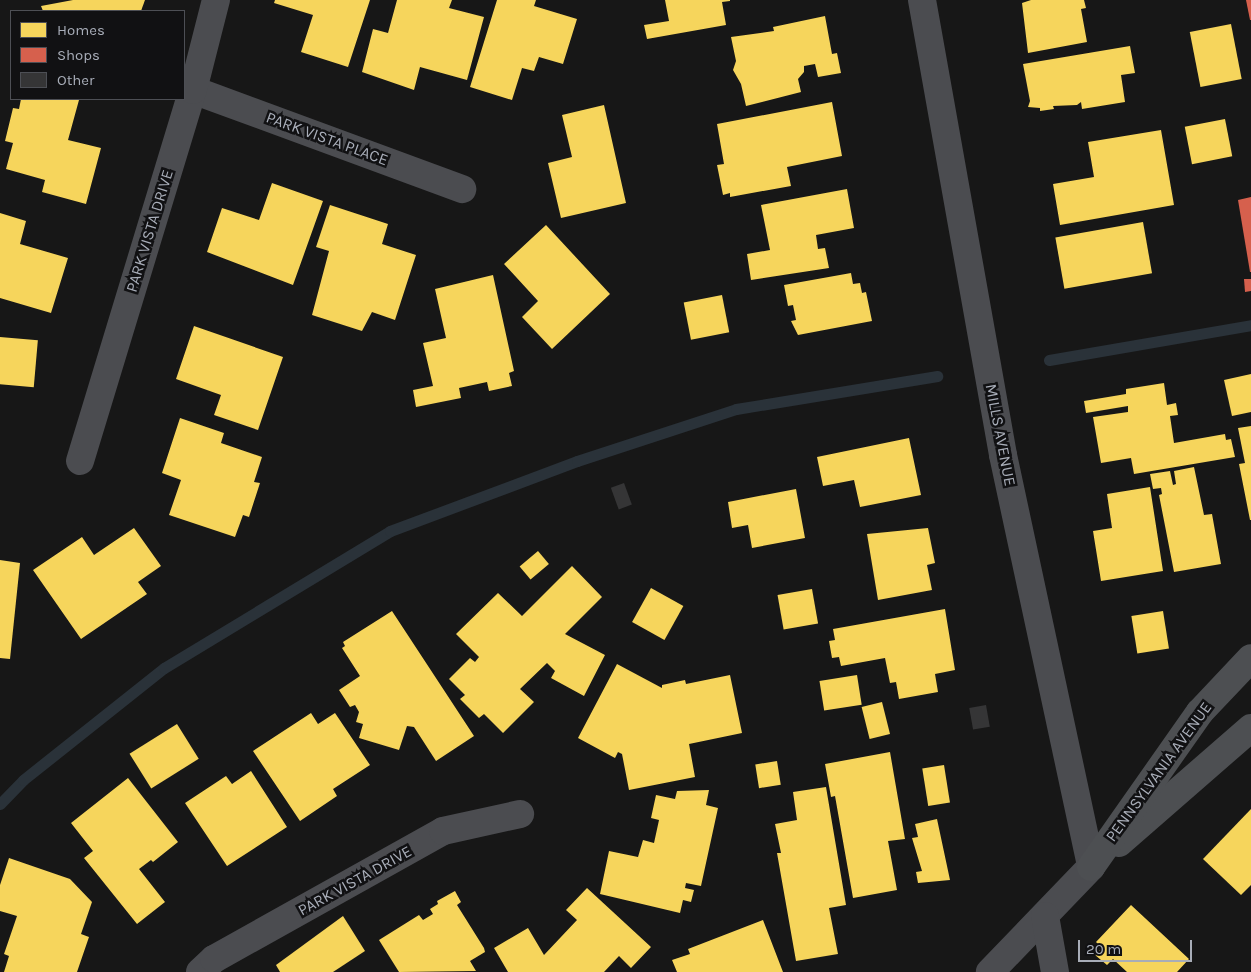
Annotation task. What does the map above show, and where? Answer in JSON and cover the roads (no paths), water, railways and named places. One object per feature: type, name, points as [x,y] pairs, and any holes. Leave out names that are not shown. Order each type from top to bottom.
[{"type":"main road","name":"PENNSYLVANIA AVENUE","points":[[1092,867],[1200,712],[1251,658]]},
{"type":"main road","name":"PENNSYLVANIA AVENUE","points":[[1092,867],[1236,745],[1251,728]]},
{"type":"street","name":"PARK VISTA DRIVE","points":[[80,460],[193,90],[216,0]]},
{"type":"street","name":"MILLS AVENUE","points":[[922,0],[1003,456],[1092,867]]},
{"type":"street","name":"PARK VISTA PLACE","points":[[193,90],[462,189]]},
{"type":"street","name":"PARK VISTA DRIVE","points":[[200,972],[214,960],[443,831],[520,814]]},
{"type":"street","name":"PENNSYLVANIA AVENUE","points":[[990,972],[1092,867]]},
{"type":"street","points":[[1045,916],[1055,972]]},
{"type":"waterway","points":[[1049,360],[1251,325]]},
{"type":"waterway","points":[[0,804],[23,780],[164,668],[390,531],[577,461],[736,409],[937,376]]}]
